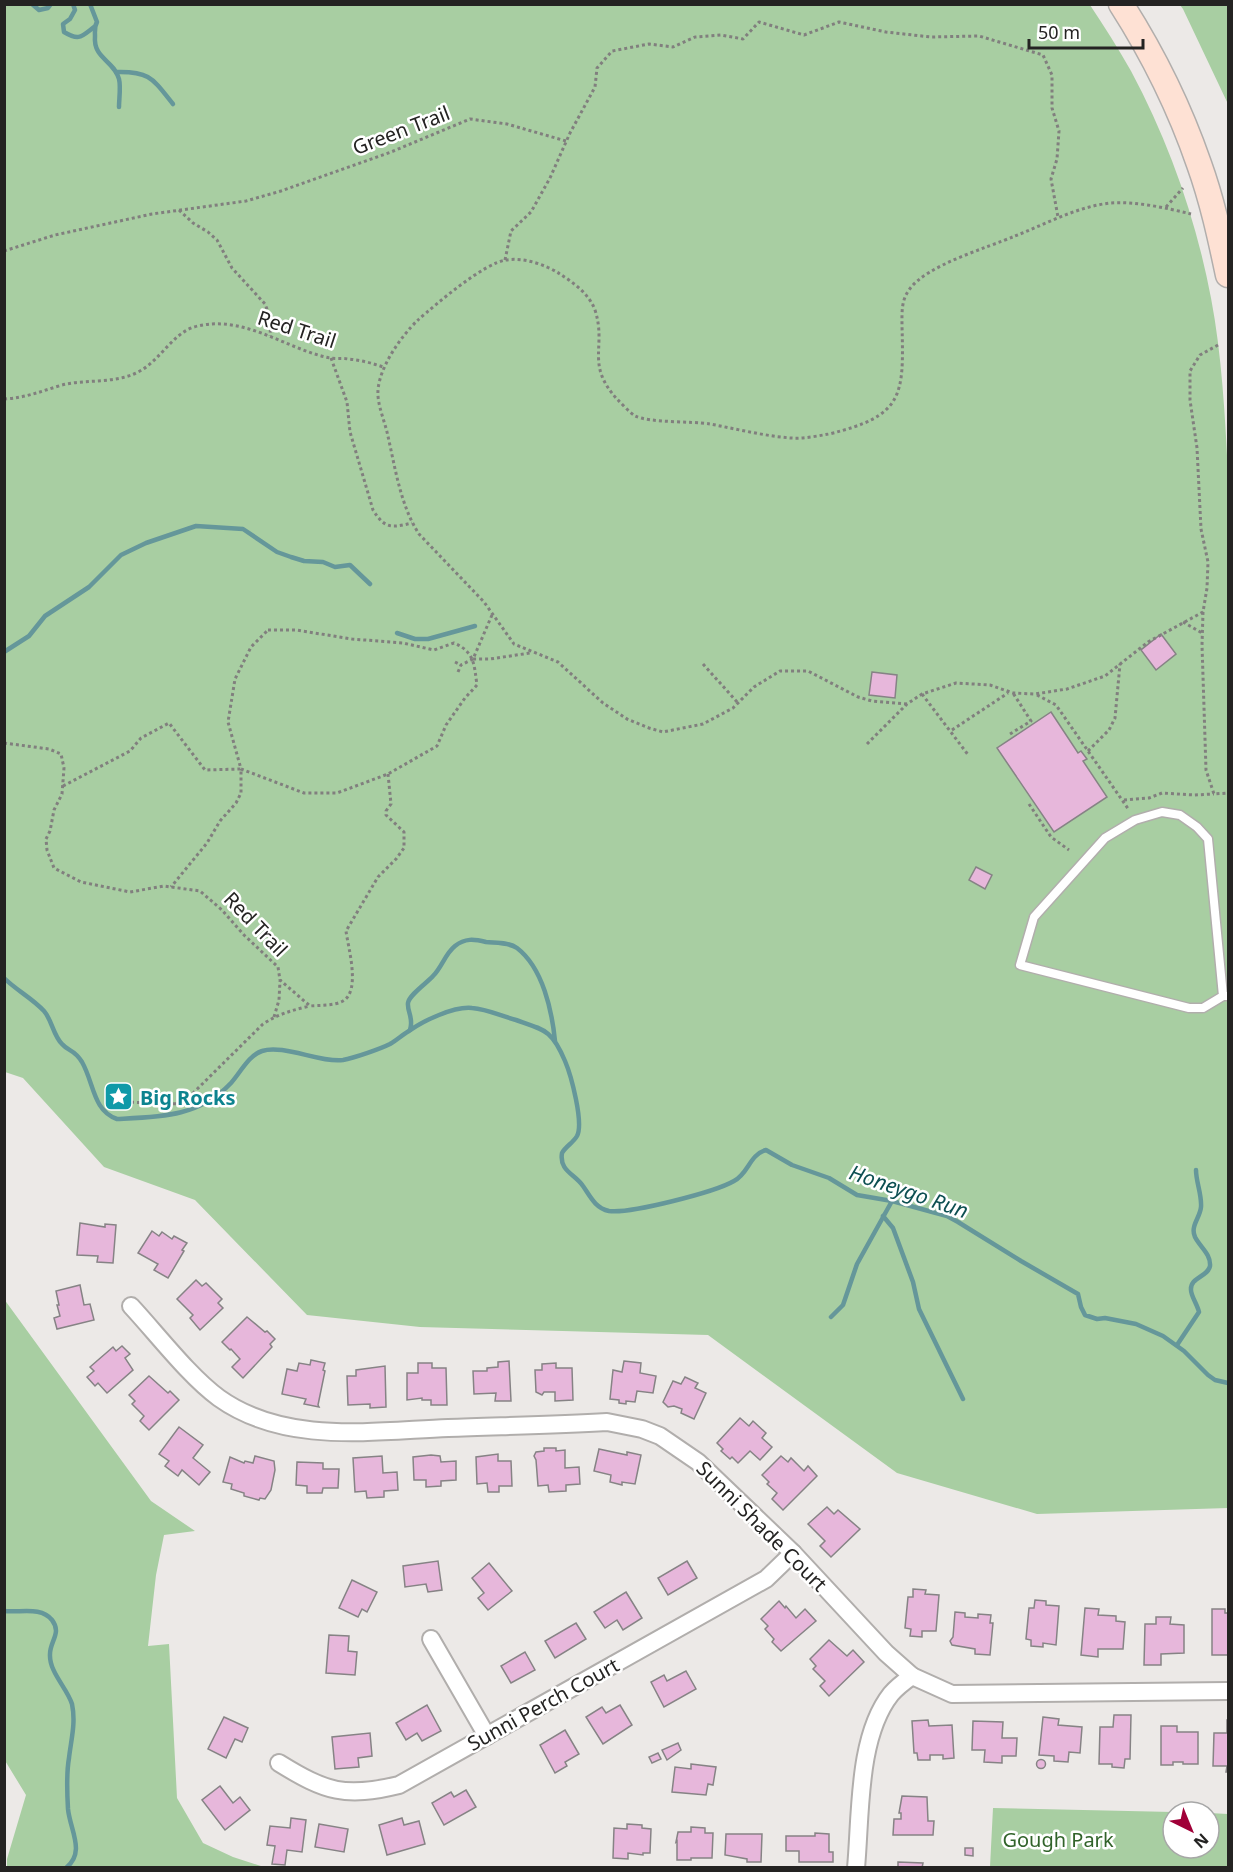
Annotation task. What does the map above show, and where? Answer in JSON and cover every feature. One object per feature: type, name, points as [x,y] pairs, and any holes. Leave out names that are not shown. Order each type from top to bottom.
[{"type":"main road","points":[[1121,4],[1148,49],[1199,163],[1214,212],[1228,275]]},
{"type":"street","name":"Sunni Shade Court","points":[[131,1306],[203,1384],[220,1398],[257,1418],[280,1426],[328,1432],[607,1422],[642,1429],[660,1436],[683,1450],[716,1477],[793,1553],[886,1653],[912,1676],[952,1694],[1228,1691]]},
{"type":"street","name":"Sunni Perch Court","points":[[279,1763],[316,1784],[349,1793],[371,1792],[399,1785],[766,1579],[793,1553]]},
{"type":"street","points":[[431,1639],[487,1736]]},
{"type":"street","points":[[856,1868],[868,1747],[880,1712],[892,1693],[912,1676]]},
{"type":"lane","points":[[1162,812],[1180,815],[1197,827],[1208,839],[1226,996],[1203,1008],[1188,1008],[1020,965],[1034,917],[1105,838],[1135,820],[1162,812]]},
{"type":"path","points":[[505,260],[511,231],[531,212],[595,87],[597,68],[612,51],[649,44],[673,47],[695,37],[721,35],[743,39],[759,22],[804,35],[839,22],[886,32],[931,37],[979,36],[1043,55],[1052,75],[1052,108],[1059,131],[1058,159],[1051,179],[1058,217]]},
{"type":"path","name":"Green Trail","points":[[4,251],[55,235],[179,210],[246,201],[391,152],[470,119],[507,124],[566,141]]},
{"type":"path","points":[[1166,207],[1183,188]]},
{"type":"path","points":[[907,704],[872,701],[858,697],[808,671],[795,670],[780,671],[771,675],[754,687],[738,703],[703,724],[663,732],[627,719],[603,703],[558,662],[514,644],[484,602],[419,534],[412,522],[401,489],[378,402],[377,387],[383,368],[410,327],[478,273],[505,260],[530,261],[555,271],[584,292],[594,307],[598,324],[599,372],[615,397],[633,414],[647,420],[708,424],[795,439],[825,435],[867,422],[892,405],[898,396],[903,364],[902,305],[911,286],[950,262],[1090,206],[1113,203],[1166,207],[1191,214]]},
{"type":"path","points":[[179,210],[217,240],[232,268],[266,304],[271,320],[270,336]]},
{"type":"path","name":"Red Trail","points":[[4,399],[42,393],[63,385],[106,380],[137,372],[162,355],[177,336],[193,327],[215,323],[257,330],[331,358],[347,359],[383,368]]},
{"type":"path","points":[[1214,794],[1206,770],[1202,633],[1208,562],[1201,529],[1197,448],[1190,400],[1190,372],[1200,355],[1218,345]]},
{"type":"path","points":[[331,358],[347,402],[350,432],[373,510],[386,526],[397,527],[412,522]]},
{"type":"path","points":[[867,744],[907,704],[922,694],[956,684],[990,685],[1008,693],[1035,694],[1067,689],[1105,676],[1148,642],[1203,612]]},
{"type":"path","points":[[473,659],[492,615]]},
{"type":"path","points":[[1183,622],[1202,633]]},
{"type":"path","points":[[63,786],[130,751],[141,738],[169,723],[205,770],[241,769],[304,793],[337,793],[388,774],[437,746],[446,725],[477,685],[473,659],[464,647],[454,643],[434,650],[403,643],[352,639],[297,630],[268,630],[251,647],[235,679],[228,722],[241,769],[241,793],[207,843],[171,887]]},
{"type":"path","points":[[458,672],[461,665],[473,659],[490,659],[532,652]]},
{"type":"path","points":[[455,662],[461,665]]},
{"type":"path","points":[[1088,750],[1109,730],[1114,718],[1120,663]]},
{"type":"path","points":[[703,664],[738,703]]},
{"type":"path","points":[[951,730],[1008,693]]},
{"type":"path","points":[[1010,734],[1031,721],[1014,693]]},
{"type":"path","points":[[922,694],[969,756]]},
{"type":"path","points":[[1035,694],[1056,705],[1124,800],[1135,820]]},
{"type":"path","name":"Red Trail","points":[[4,742],[49,749],[61,754],[64,768],[63,786],[60,802],[54,810],[46,839],[47,850],[54,868],[93,886],[130,892],[164,886],[200,891],[278,967],[280,980],[310,1006]]},
{"type":"path","points":[[125,1102],[182,1104],[273,1017],[290,1010],[334,1004],[345,1000],[350,993],[352,963],[346,931],[378,877],[404,848],[404,832],[386,815],[391,804],[388,774]]},
{"type":"path","points":[[1124,800],[1149,798],[1162,793],[1194,795],[1228,793]]},
{"type":"path","points":[[1029,804],[1051,837],[1069,850]]},
{"type":"path","points":[[273,1017],[279,1000],[280,980]]},
{"type":"green space","points":[[5,5],[1090,5],[1126,62],[1145,98],[1180,181],[1205,268],[1215,320],[1223,386],[1228,475],[1228,1508],[1037,1514],[897,1473],[708,1335],[420,1327],[307,1315],[195,1200],[104,1167],[23,1078],[5,1072]]},
{"type":"green space","points":[[1180,5],[1228,5],[1228,104],[1183,9]]},
{"type":"green space","points":[[4,1299],[151,1501],[195,1531],[164,1535],[156,1575],[148,1646],[169,1644],[177,1798],[203,1843],[233,1857],[264,1867],[7,1867],[7,1859],[26,1795],[4,1759]]},
{"type":"green space","name":"Gough Park","points":[[993,1808],[1161,1812],[1161,1860],[1221,1860],[1221,1814],[1228,1814],[1228,1867],[990,1867]]},
{"type":"building","points":[[1161,634],[1176,654],[1156,670],[1141,650]]},
{"type":"building","points":[[872,672],[897,675],[895,698],[869,695]]},
{"type":"building","points":[[1051,712],[1078,753],[1081,751],[1087,759],[1083,761],[1107,797],[1054,832],[997,748]]},
{"type":"building","points":[[976,867],[992,875],[985,889],[969,880]]},
{"type":"building","points":[[80,1223],[105,1227],[105,1224],[116,1225],[113,1263],[97,1262],[98,1256],[77,1255]]},
{"type":"building","points":[[152,1231],[159,1236],[162,1232],[172,1239],[174,1236],[187,1243],[168,1278],[154,1270],[158,1264],[138,1253]]},
{"type":"building","points":[[196,1280],[202,1286],[206,1283],[222,1299],[218,1303],[223,1308],[200,1330],[190,1318],[193,1315],[177,1299]]},
{"type":"building","points":[[80,1285],[84,1305],[90,1304],[94,1320],[57,1329],[54,1318],[60,1316],[56,1291]]},
{"type":"building","points":[[247,1317],[275,1339],[270,1344],[272,1347],[243,1378],[232,1367],[240,1359],[222,1342]]},
{"type":"building","points":[[122,1346],[130,1354],[125,1358],[133,1370],[107,1393],[98,1383],[95,1386],[87,1377],[94,1371],[90,1367],[113,1347],[116,1351]]},
{"type":"building","points":[[311,1360],[325,1363],[319,1407],[304,1404],[306,1399],[282,1394],[287,1369],[297,1371],[299,1363],[310,1365]]},
{"type":"building","points":[[509,1361],[511,1401],[495,1401],[496,1393],[474,1394],[473,1371],[487,1371],[487,1368],[498,1367],[498,1362]]},
{"type":"building","points":[[624,1361],[641,1363],[640,1373],[656,1376],[653,1393],[637,1391],[635,1402],[626,1401],[626,1404],[610,1399],[613,1370],[622,1372]]},
{"type":"building","points":[[418,1363],[432,1363],[432,1368],[446,1368],[447,1405],[431,1405],[431,1400],[422,1400],[422,1398],[407,1400],[407,1373],[418,1373]]},
{"type":"building","points":[[556,1363],[556,1368],[572,1368],[573,1400],[555,1401],[555,1392],[544,1392],[542,1395],[536,1392],[535,1370],[542,1370],[542,1364]]},
{"type":"building","points":[[385,1366],[386,1407],[370,1408],[370,1404],[348,1405],[347,1376],[356,1376],[356,1370]]},
{"type":"building","points":[[149,1376],[179,1400],[149,1430],[140,1421],[144,1416],[132,1404],[135,1401],[129,1395]]},
{"type":"building","points":[[685,1377],[698,1383],[695,1388],[706,1393],[694,1419],[681,1413],[682,1409],[674,1406],[668,1407],[663,1402],[673,1381],[681,1384]]},
{"type":"building","points":[[740,1418],[749,1426],[753,1421],[766,1433],[762,1438],[772,1447],[760,1460],[750,1451],[738,1463],[721,1451],[723,1449],[717,1443]]},
{"type":"building","points":[[179,1427],[203,1445],[193,1458],[210,1472],[199,1485],[182,1470],[178,1476],[165,1466],[169,1461],[159,1454]]},
{"type":"building","points":[[544,1448],[556,1448],[556,1451],[565,1450],[565,1468],[579,1467],[580,1484],[566,1485],[566,1491],[549,1492],[548,1485],[538,1486],[534,1456],[536,1452],[544,1451]]},
{"type":"building","points":[[599,1449],[627,1455],[627,1452],[641,1455],[635,1484],[622,1482],[622,1485],[610,1482],[611,1475],[594,1471]]},
{"type":"building","points":[[498,1454],[498,1461],[511,1461],[512,1486],[499,1486],[499,1492],[488,1492],[487,1483],[477,1484],[476,1457]]},
{"type":"building","points":[[255,1456],[274,1461],[275,1470],[271,1490],[265,1499],[260,1498],[259,1500],[244,1496],[244,1493],[231,1489],[232,1484],[223,1482],[230,1457],[244,1463],[245,1461],[253,1463]]},
{"type":"building","points":[[382,1456],[383,1473],[397,1472],[398,1490],[384,1491],[384,1497],[367,1498],[366,1491],[355,1492],[353,1458]]},
{"type":"building","points":[[440,1456],[441,1462],[456,1461],[456,1480],[441,1481],[441,1486],[426,1487],[426,1480],[414,1480],[413,1457]]},
{"type":"building","points":[[781,1456],[788,1462],[791,1458],[804,1471],[808,1466],[817,1476],[783,1510],[772,1499],[777,1493],[767,1484],[769,1482],[762,1475]]},
{"type":"building","points":[[297,1462],[323,1463],[323,1469],[339,1469],[338,1488],[323,1488],[322,1493],[307,1493],[307,1486],[296,1485]]},
{"type":"building","points":[[827,1507],[834,1514],[838,1510],[860,1529],[831,1557],[820,1546],[825,1541],[808,1524]]},
{"type":"building","points":[[438,1561],[442,1590],[428,1592],[426,1584],[405,1587],[403,1566]]},
{"type":"building","points":[[687,1561],[697,1578],[668,1595],[658,1578]]},
{"type":"building","points":[[489,1563],[512,1591],[488,1610],[478,1598],[484,1593],[472,1578]]},
{"type":"building","points":[[352,1580],[377,1592],[367,1612],[362,1609],[358,1617],[339,1608]]},
{"type":"building","points":[[913,1589],[926,1590],[925,1594],[939,1595],[936,1631],[922,1631],[922,1637],[910,1636],[911,1629],[905,1628],[908,1597],[913,1597]]},
{"type":"building","points":[[626,1592],[642,1618],[623,1630],[617,1620],[605,1628],[594,1612]]},
{"type":"building","points":[[1035,1600],[1046,1601],[1046,1605],[1059,1606],[1056,1645],[1043,1643],[1043,1647],[1031,1646],[1031,1640],[1026,1639],[1029,1608],[1034,1608]]},
{"type":"building","points":[[779,1601],[796,1618],[805,1609],[816,1621],[781,1651],[772,1642],[774,1639],[765,1629],[768,1626],[761,1619]]},
{"type":"building","points":[[1085,1608],[1099,1609],[1098,1615],[1116,1616],[1116,1621],[1125,1622],[1123,1649],[1098,1649],[1098,1657],[1081,1655]]},
{"type":"building","points":[[1212,1609],[1225,1609],[1225,1613],[1228,1613],[1228,1655],[1212,1655]]},
{"type":"building","points":[[955,1612],[965,1613],[965,1617],[978,1618],[978,1614],[991,1615],[990,1623],[993,1623],[990,1655],[975,1654],[975,1649],[952,1645],[950,1641],[953,1637]]},
{"type":"building","points":[[1156,1617],[1171,1617],[1170,1624],[1184,1625],[1184,1653],[1161,1654],[1161,1665],[1144,1665],[1145,1624],[1156,1624]]},
{"type":"building","points":[[576,1623],[586,1639],[555,1658],[545,1641]]},
{"type":"building","points":[[329,1635],[349,1636],[348,1651],[357,1652],[355,1675],[326,1673]]},
{"type":"building","points":[[829,1640],[847,1656],[853,1650],[864,1662],[829,1696],[820,1686],[825,1681],[813,1669],[816,1666],[810,1659]]},
{"type":"building","points":[[525,1652],[535,1670],[511,1683],[501,1666]]},
{"type":"building","points":[[686,1671],[696,1689],[664,1707],[651,1682],[664,1675],[667,1681]]},
{"type":"building","points":[[427,1705],[441,1731],[422,1741],[417,1733],[406,1740],[396,1723]]},
{"type":"building","points":[[620,1705],[632,1725],[603,1744],[586,1717],[602,1707],[606,1713]]},
{"type":"building","points":[[1114,1715],[1131,1715],[1130,1759],[1125,1759],[1124,1768],[1112,1767],[1112,1764],[1099,1764],[1100,1727],[1113,1727]]},
{"type":"building","points":[[224,1717],[248,1728],[242,1742],[235,1739],[226,1758],[208,1749]]},
{"type":"building","points":[[1043,1717],[1059,1719],[1058,1725],[1082,1727],[1080,1753],[1069,1752],[1068,1762],[1054,1761],[1054,1756],[1039,1755]]},
{"type":"building","points":[[928,1720],[929,1726],[952,1725],[954,1758],[943,1759],[943,1755],[930,1755],[930,1760],[918,1760],[917,1753],[914,1753],[912,1721]]},
{"type":"building","points":[[1227,1720],[1228,1772],[1226,1772],[1227,1766],[1213,1766],[1214,1733],[1227,1733]]},
{"type":"building","points":[[973,1721],[1003,1722],[1002,1738],[1017,1738],[1016,1756],[1002,1756],[1002,1763],[984,1762],[985,1750],[972,1750]]},
{"type":"building","points":[[1161,1726],[1177,1726],[1177,1732],[1198,1732],[1198,1764],[1173,1762],[1173,1765],[1161,1765]]},
{"type":"building","points":[[565,1730],[579,1754],[565,1762],[567,1766],[555,1773],[540,1745]]},
{"type":"building","points":[[370,1733],[372,1756],[358,1758],[359,1767],[335,1769],[332,1737]]},
{"type":"building","points":[[678,1743],[681,1750],[667,1760],[662,1750]]},
{"type":"building","points":[[658,1753],[661,1759],[652,1763],[649,1757]]},
{"type":"building","points":[[1041,1759],[1046,1764],[1041,1769],[1036,1764]]},
{"type":"building","points":[[691,1764],[716,1767],[713,1785],[708,1784],[706,1795],[672,1792],[675,1767],[691,1769]]},
{"type":"building","points":[[220,1786],[233,1803],[240,1797],[250,1810],[225,1830],[202,1800]]},
{"type":"building","points":[[466,1790],[476,1807],[444,1825],[432,1803],[451,1792],[454,1797]]},
{"type":"building","points":[[902,1796],[927,1797],[928,1821],[934,1821],[933,1835],[893,1835],[894,1819],[901,1819],[901,1813],[899,1813]]},
{"type":"building","points":[[291,1818],[306,1820],[302,1852],[287,1850],[285,1865],[272,1864],[275,1846],[267,1845],[270,1826],[290,1828]]},
{"type":"building","points":[[402,1818],[404,1825],[419,1821],[425,1844],[387,1855],[379,1825]]},
{"type":"building","points":[[319,1824],[348,1829],[344,1852],[315,1847]]},
{"type":"building","points":[[627,1824],[642,1825],[642,1828],[651,1829],[650,1853],[643,1853],[643,1855],[628,1853],[628,1859],[613,1858],[614,1828],[627,1829]]},
{"type":"building","points":[[691,1827],[705,1828],[705,1833],[713,1833],[712,1858],[677,1860],[678,1832],[691,1832]]},
{"type":"building","points":[[815,1833],[829,1834],[829,1852],[833,1852],[833,1862],[799,1862],[799,1851],[786,1851],[786,1836],[815,1836]]},
{"type":"building","points":[[726,1834],[762,1834],[761,1862],[747,1862],[747,1859],[725,1855]]},
{"type":"building","points":[[965,1848],[973,1848],[973,1856],[965,1855]]},
{"type":"building","points":[[898,1862],[923,1863],[922,1868],[898,1868]]},
{"type":"waterway","name":"Honeygo Run","points":[[32,4],[39,10],[48,8],[51,4]]},
{"type":"waterway","name":"Honeygo Run","points":[[73,4],[75,10],[70,19],[63,24],[64,32],[80,37],[94,27]]},
{"type":"waterway","points":[[90,4],[97,22],[95,25],[97,50],[113,68],[119,79],[119,107]]},
{"type":"waterway","points":[[116,72],[136,73],[150,78],[173,104]]},
{"type":"waterway","points":[[4,652],[29,636],[45,616],[89,587],[121,555],[146,543],[196,526],[243,529],[277,552],[291,557],[304,561],[323,562],[335,567],[350,565],[370,584]]},
{"type":"waterway","points":[[397,633],[415,639],[428,639],[475,626]]},
{"type":"waterway","name":"Honeygo Run","points":[[410,1030],[409,1000],[431,979],[455,946],[466,940],[474,940],[510,945],[526,957],[540,978],[545,991],[555,1041]]},
{"type":"waterway","name":"Honeygo Run","points":[[4,978],[44,1011],[59,1040],[82,1062],[103,1110],[117,1119],[164,1116],[206,1103],[231,1083],[249,1060],[262,1051],[280,1050],[324,1059],[343,1060],[386,1046],[439,1015],[465,1008],[489,1011],[541,1029],[556,1043],[568,1068],[579,1121],[577,1136],[562,1153],[563,1164],[600,1207],[609,1211],[620,1211],[653,1206],[724,1186],[739,1178],[752,1160],[760,1152],[766,1150],[792,1165],[829,1178],[857,1195],[892,1201],[947,1216],[1078,1294],[1085,1315],[1097,1319],[1105,1318],[1136,1324],[1163,1336],[1184,1351],[1208,1375],[1215,1380],[1228,1383]]},
{"type":"waterway","points":[[1177,1345],[1199,1312],[1191,1286],[1209,1270],[1210,1266],[1207,1254],[1194,1233],[1194,1226],[1201,1207],[1196,1170]]},
{"type":"waterway","points":[[831,1317],[843,1305],[857,1264],[892,1201]]},
{"type":"waterway","points":[[883,1216],[893,1228],[913,1282],[919,1309],[963,1399]]},
{"type":"waterway","points":[[4,1611],[42,1613],[52,1620],[56,1629],[50,1649],[50,1661],[72,1704],[74,1718],[67,1771],[67,1790],[69,1817],[76,1848],[72,1862],[66,1868]]},
{"type":"place","name":"Big Rocks","points":[[119,1097]]}]
